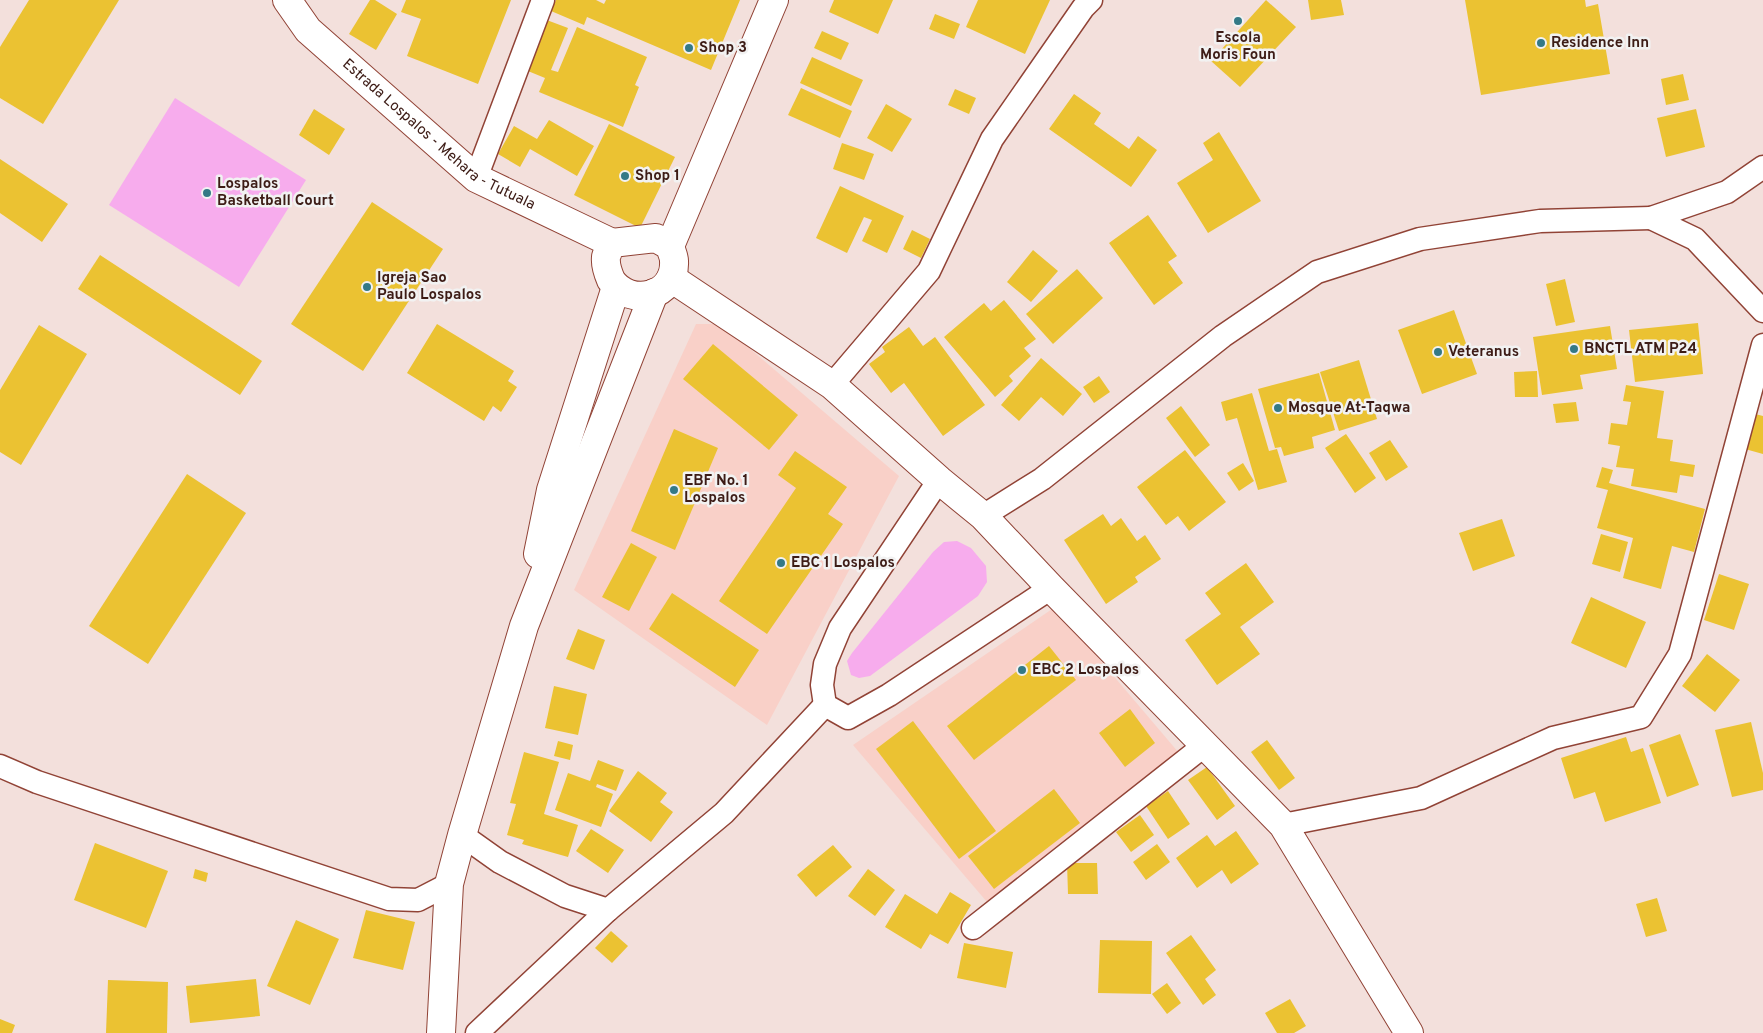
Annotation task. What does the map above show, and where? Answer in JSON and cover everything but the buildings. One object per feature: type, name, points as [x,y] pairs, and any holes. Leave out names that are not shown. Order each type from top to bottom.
[{"type":"main road","name":"Estrada Lospalos - Mehara - Tutuala","points":[[287,0],[308,30],[476,178],[612,243]]},
{"type":"main road","points":[[524,626],[662,286],[674,262],[663,242],[676,185],[756,0]]},
{"type":"main road","points":[[663,242],[774,0]]},
{"type":"main road","points":[[662,286],[641,297],[628,294],[616,287],[608,274],[606,258],[612,243],[663,242]]},
{"type":"main road","points":[[662,286],[832,385],[939,480],[983,516],[1283,825],[1409,1033]]},
{"type":"main road","points":[[442,1033],[449,884],[524,626],[551,490],[616,287]]},
{"type":"street","points":[[476,178],[543,0]]},
{"type":"street","points":[[832,385],[928,271],[992,139],[1083,8],[1091,0]]},
{"type":"street","points":[[983,516],[1042,478],[1223,336],[1317,272],[1420,239],[1540,221],[1651,218],[1727,192],[1763,167]]},
{"type":"street","points":[[1651,218],[1695,239],[1763,311]]},
{"type":"street","points":[[1283,825],[1421,798],[1553,738],[1641,717],[1680,654],[1763,345]]},
{"type":"street","points":[[825,705],[822,685],[825,664],[840,628],[939,480]]},
{"type":"street","points":[[825,705],[848,718],[889,695],[1051,588]]},
{"type":"street","points":[[477,1033],[608,910],[724,812],[825,705]]},
{"type":"street","points":[[973,928],[1205,745]]},
{"type":"street","points":[[0,766],[37,782],[390,899],[418,900],[449,884]]},
{"type":"street","points":[[462,835],[500,862],[549,888],[565,896],[608,910]]},
{"type":"shaded area","name":"Lospalos Basketball Court","points":[[175,98],[306,180],[239,287],[109,205]]},
{"type":"shaded area","points":[[696,324],[721,324],[899,476],[767,725],[574,590]]},
{"type":"shaded area","points":[[957,541],[971,548],[986,566],[987,582],[978,596],[870,676],[859,678],[851,675],[847,661],[852,653],[933,552],[944,542]]},
{"type":"shaded area","points":[[1055,607],[1179,753],[987,902],[853,745]]},
{"type":"place","name":"Escola Moris Foun","points":[[1238,21]]},
{"type":"place","name":"Residence Inn","points":[[1541,43]]},
{"type":"place","name":"Shop 3","points":[[689,48]]},
{"type":"place","name":"Shop 1","points":[[625,176]]},
{"type":"place","name":"Lospalos Basketball Court","points":[[207,193]]},
{"type":"place","name":"Igreja Sao Paulo Lospalos","points":[[367,287]]},
{"type":"place","name":"BNCTL ATM P24","points":[[1574,349]]},
{"type":"place","name":"Veteranus","points":[[1438,352]]},
{"type":"place","name":"Mosque At-Taqwa","points":[[1278,408]]},
{"type":"place","name":"EBF No. 1 Lospalos","points":[[674,490]]},
{"type":"place","name":"EBC 1 Lospalos","points":[[781,563]]},
{"type":"place","name":"EBC 2 Lospalos","points":[[1022,670]]}]
